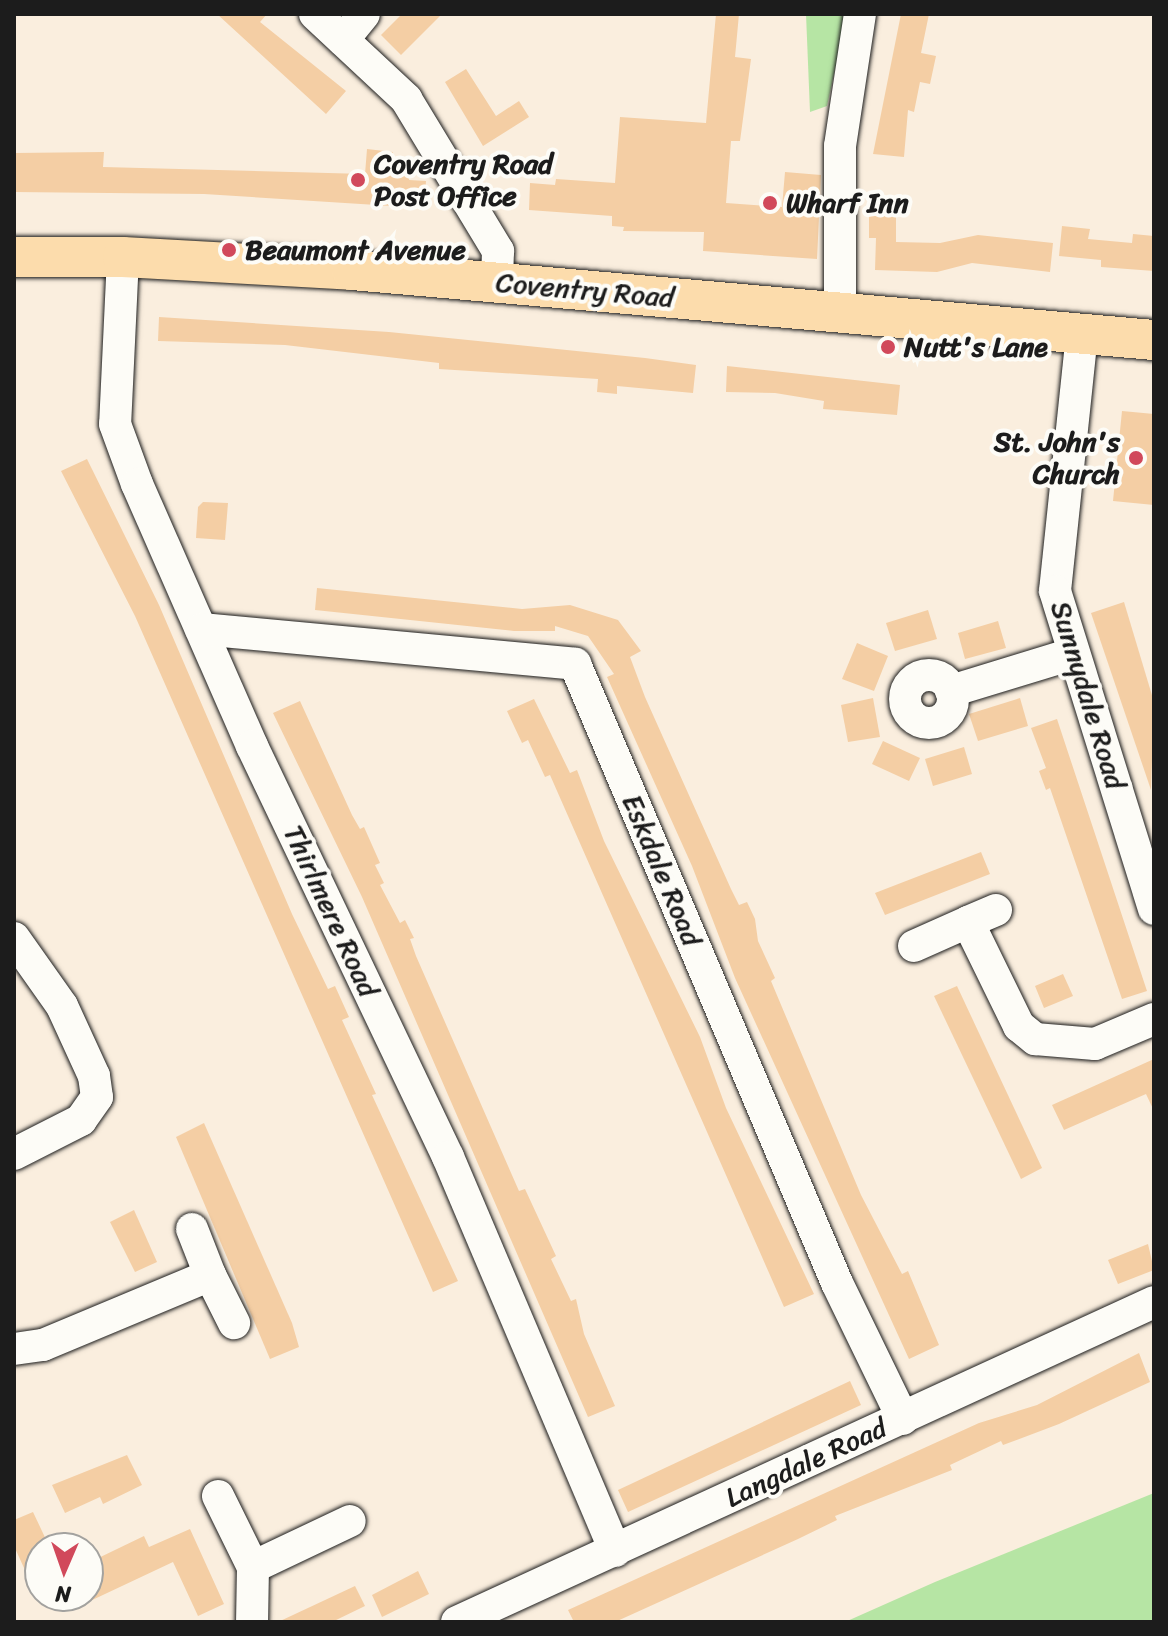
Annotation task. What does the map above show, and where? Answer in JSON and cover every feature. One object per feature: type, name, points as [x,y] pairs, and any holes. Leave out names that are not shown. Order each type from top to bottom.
[{"type":"main road","name":"Coventry Road","points":[[14,257],[123,257],[497,282],[1154,340]]},
{"type":"street","points":[[315,14],[406,99],[498,251],[497,282]]},
{"type":"street","points":[[343,40],[364,14]]},
{"type":"street","points":[[840,312],[840,146],[860,14]]},
{"type":"street","name":"Thirlmere Road","points":[[123,257],[115,424],[201,629],[448,1157],[615,1551]]},
{"type":"street","name":"Sunnydale Road","points":[[1082,334],[1054,564],[1055,591],[1072,654],[1154,909]]},
{"type":"street","name":"Eskdale Road","points":[[201,629],[575,664],[837,1283],[903,1419]]},
{"type":"street","points":[[951,691],[1072,654]]},
{"type":"street","points":[[914,946],[982,916],[1019,1026],[1035,1039],[1095,1044],[1154,1019]]},
{"type":"street","points":[[14,938],[62,1006],[94,1076],[97,1097],[81,1120],[14,1154]]},
{"type":"street","points":[[192,1229],[234,1323]]},
{"type":"street","points":[[14,1349],[43,1345],[210,1275]]},
{"type":"street","name":"Langdale Road","points":[[457,1622],[1154,1302]]},
{"type":"street","points":[[218,1496],[253,1567],[252,1622]]},
{"type":"street","points":[[253,1567],[350,1521]]},
{"type":"green space","points":[[806,14],[847,14],[827,106],[810,112]]},
{"type":"green space","points":[[1154,1493],[1154,1622],[845,1622],[935,1582]]},
{"type":"building","points":[[217,14],[267,14],[260,22],[346,91],[326,114]]},
{"type":"building","points":[[402,14],[442,14],[401,55],[381,35]]},
{"type":"building","points":[[716,14],[739,14],[735,57],[751,59],[740,141],[731,141],[726,203],[782,207],[785,172],[821,175],[817,259],[703,251],[704,232],[623,231],[624,227],[612,226],[612,216],[529,210],[530,183],[555,185],[556,179],[615,183],[620,117],[706,123]]},
{"type":"building","points":[[901,14],[929,14],[921,53],[936,56],[930,84],[920,82],[914,112],[908,110],[904,157],[873,154]]},
{"type":"building","points":[[466,69],[496,116],[519,101],[529,117],[483,146],[445,82]]},
{"type":"building","points":[[367,149],[393,152],[392,159],[411,160],[409,180],[426,181],[424,208],[204,194],[14,192],[14,153],[104,152],[103,167],[365,174]]},
{"type":"building","points":[[869,208],[896,208],[896,242],[940,243],[978,235],[1053,243],[1050,272],[972,263],[937,272],[875,270],[876,238],[869,238]]},
{"type":"building","points":[[1062,226],[1090,229],[1088,239],[1132,243],[1133,234],[1154,236],[1154,271],[1101,267],[1101,260],[1059,256]]},
{"type":"building","points":[[159,317],[389,332],[696,365],[693,393],[617,386],[617,394],[597,392],[598,379],[439,369],[439,363],[285,345],[158,341]]},
{"type":"building","points":[[727,366],[900,385],[897,415],[823,409],[824,401],[775,393],[726,392]]},
{"type":"building","name":"St. John's Church","points":[[1122,411],[1154,414],[1154,505],[1113,501]]},
{"type":"building","points":[[87,459],[159,605],[292,914],[328,989],[335,986],[349,1017],[342,1020],[376,1094],[372,1095],[458,1281],[433,1292],[135,616],[61,471]]},
{"type":"building","points":[[203,502],[228,503],[225,540],[196,538],[198,507]]},
{"type":"building","points":[[317,588],[522,609],[570,605],[618,620],[641,651],[630,657],[645,697],[731,889],[739,905],[747,902],[755,919],[758,941],[775,978],[771,981],[861,1195],[902,1274],[908,1271],[939,1345],[909,1359],[735,978],[692,866],[607,677],[614,674],[588,636],[555,626],[555,631],[514,631],[315,610]]},
{"type":"building","points":[[1124,602],[1154,702],[1151,790],[1091,613]]},
{"type":"building","points":[[928,610],[937,639],[895,651],[886,623]]},
{"type":"building","points":[[998,621],[1006,648],[965,659],[958,633]]},
{"type":"building","points":[[857,643],[888,656],[874,691],[842,679]]},
{"type":"building","points":[[873,698],[880,737],[848,742],[841,705]]},
{"type":"building","points":[[1020,698],[1028,726],[978,741],[969,714]]},
{"type":"building","points":[[534,699],[570,773],[577,770],[604,841],[700,1037],[726,1108],[814,1294],[784,1307],[550,775],[545,777],[528,740],[522,743],[507,711]]},
{"type":"building","points":[[300,701],[352,815],[360,829],[364,827],[380,863],[375,865],[384,883],[380,885],[400,923],[405,920],[414,938],[410,939],[416,956],[519,1191],[525,1189],[556,1256],[551,1259],[571,1301],[576,1299],[584,1334],[615,1406],[588,1417],[362,897],[273,713]]},
{"type":"building","points":[[1057,719],[1147,991],[1122,999],[1050,788],[1046,790],[1039,771],[1046,768],[1031,728]]},
{"type":"building","points":[[883,741],[920,758],[909,781],[872,764]]},
{"type":"building","points":[[964,747],[972,774],[933,786],[925,759]]},
{"type":"building","points":[[981,852],[990,874],[885,915],[875,893]]},
{"type":"building","points":[[1063,974],[1073,996],[1044,1008],[1035,986]]},
{"type":"building","points":[[957,986],[1042,1168],[1021,1179],[934,996]]},
{"type":"building","points":[[1154,1059],[1154,1111],[1146,1094],[1064,1130],[1052,1105]]},
{"type":"building","points":[[204,1123],[292,1323],[299,1347],[270,1359],[176,1137]]},
{"type":"building","points":[[134,1210],[157,1262],[135,1272],[110,1222]]},
{"type":"building","points":[[1148,1244],[1154,1270],[1118,1284],[1108,1260]]},
{"type":"building","points":[[1139,1353],[1150,1382],[1059,1424],[1003,1445],[1001,1441],[950,1465],[952,1470],[835,1516],[837,1520],[798,1539],[615,1622],[574,1622],[568,1610],[979,1423],[1037,1405]]},
{"type":"building","points":[[850,1381],[861,1405],[628,1512],[618,1490]]},
{"type":"building","points":[[127,1455],[142,1485],[103,1504],[100,1497],[65,1513],[52,1485]]},
{"type":"building","points":[[33,1512],[42,1532],[24,1532],[24,1568],[14,1546],[14,1520]]},
{"type":"building","points":[[190,1529],[224,1604],[198,1616],[173,1562],[104,1594],[104,1555],[144,1536],[149,1547]]},
{"type":"building","points":[[418,1571],[429,1594],[382,1617],[372,1595]]},
{"type":"building","points":[[355,1586],[365,1606],[332,1622],[278,1622]]},
{"type":"place","name":"Coventry Road Post Office","points":[[358,180]]},
{"type":"place","name":"Wharf Inn","points":[[770,203]]},
{"type":"place","name":"Beaumont Avenue","points":[[229,250]]},
{"type":"place","name":"Nutt's Lane","points":[[888,347]]},
{"type":"place","name":"St. John's Church","points":[[1136,458]]}]
